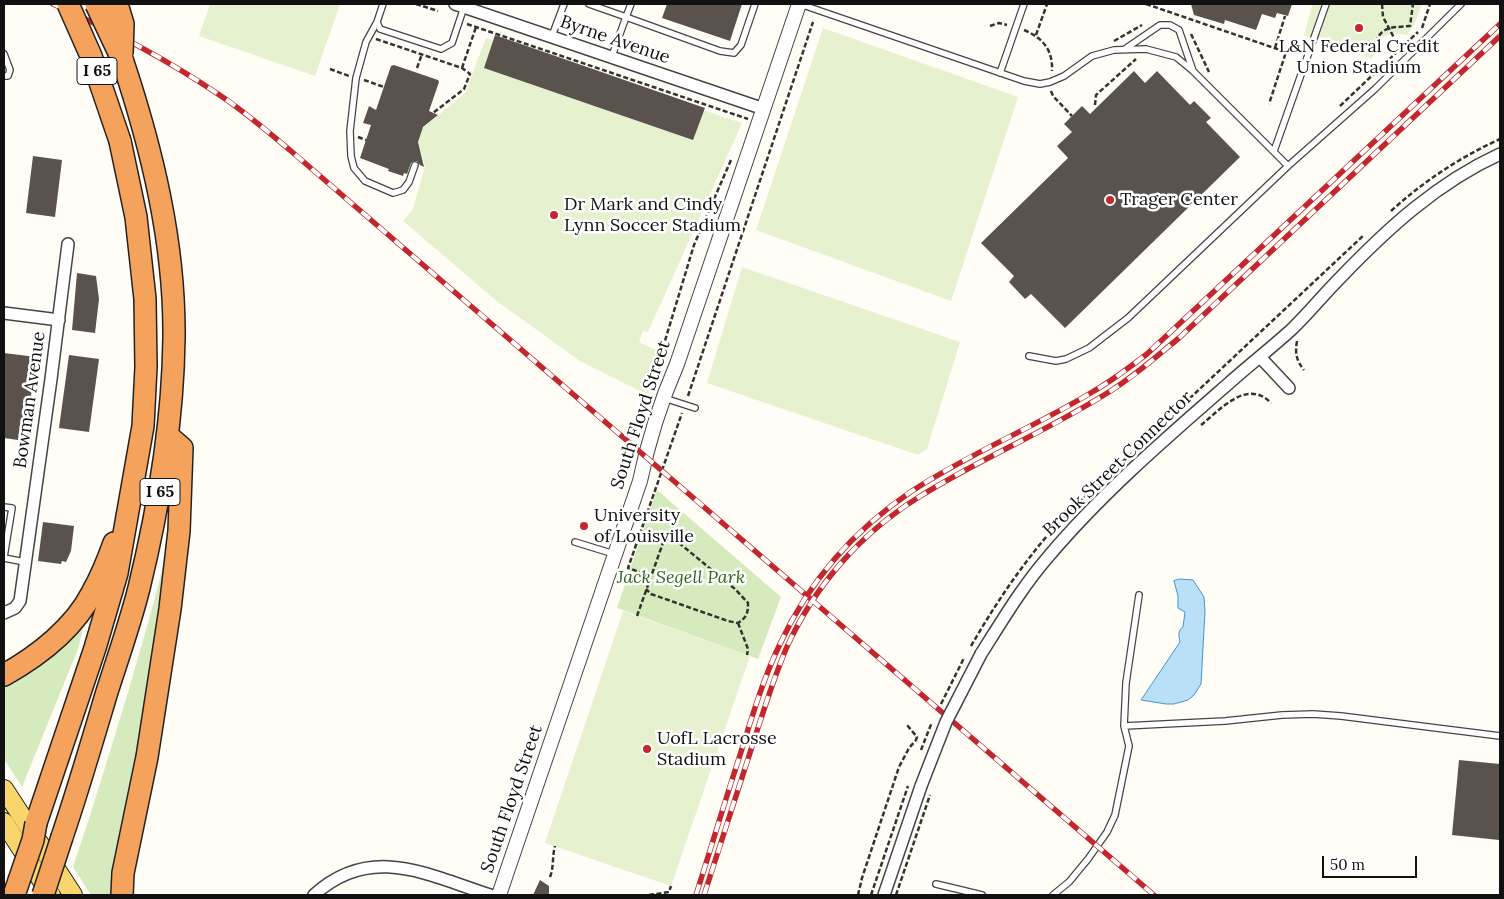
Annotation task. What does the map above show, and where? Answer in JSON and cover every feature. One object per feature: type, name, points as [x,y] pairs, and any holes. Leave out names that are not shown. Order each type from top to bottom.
[{"type":"highway","name":"I 65","points":[[14,895],[33,840],[36,823],[48,784],[107,611],[117,573],[143,426],[146,387],[145,299],[136,217],[120,141],[91,56],[68,4]]},
{"type":"highway","name":"I 65","points":[[43,895],[139,589],[160,494],[167,435],[174,338],[172,280],[166,232],[151,156],[122,59],[96,4]]},
{"type":"highway","points":[[117,4],[123,24],[122,59]]},
{"type":"highway","points":[[122,895],[123,873],[147,757],[161,675],[179,531],[182,448],[167,435]]},
{"type":"highway","points":[[4,675],[36,654],[73,621],[92,594],[131,496]]},
{"type":"highway","points":[[4,886],[21,834],[36,823]]},
{"type":"main road","points":[[4,790],[72,895]]},
{"type":"main road","points":[[4,822],[51,895]]},
{"type":"street","name":"South Floyd Street","points":[[499,895],[640,481],[645,455],[664,398],[799,4]]},
{"type":"street","name":"Byrne Avenue","points":[[459,5],[764,109]]},
{"type":"street","name":"Brook Street Connector","points":[[884,895],[933,754],[962,688],[981,654],[1017,598],[1048,557],[1096,505],[1148,456],[1306,316],[1386,231],[1418,203],[1444,185],[1467,170],[1500,154]]},
{"type":"street","name":"Bowman Avenue","points":[[4,613],[15,608],[20,601],[68,244]]},
{"type":"street","points":[[4,313],[59,320]]},
{"type":"street","points":[[1260,357],[1289,388]]},
{"type":"street","points":[[314,895],[333,881],[347,874],[376,866],[390,866],[420,871],[490,895]]},
{"type":"lane","points":[[383,4],[377,22],[366,42],[356,78],[350,131],[351,156],[354,168],[365,181],[393,193],[403,190],[410,182],[415,165]]},
{"type":"lane","points":[[552,36],[564,4]]},
{"type":"lane","points":[[589,4],[720,51],[734,53],[741,45],[755,4]]},
{"type":"lane","points":[[612,56],[631,4]]},
{"type":"lane","points":[[799,4],[1024,81],[1040,84],[1064,76],[1092,56],[1114,50],[1146,49],[1176,57],[1193,71],[1288,166]]},
{"type":"lane","points":[[1000,72],[1024,4]]},
{"type":"lane","points":[[1274,151],[1326,4]]},
{"type":"lane","points":[[1029,356],[1056,361],[1066,359],[1089,348],[1128,318],[1288,166],[1375,89],[1460,4]]},
{"type":"lane","points":[[377,22],[378,26],[385,32],[441,49],[452,43],[459,5]]},
{"type":"lane","points":[[1125,49],[1160,25],[1170,25],[1179,30],[1193,71]]},
{"type":"lane","points":[[4,54],[10,70],[8,76],[4,76]]},
{"type":"lane","points":[[664,398],[695,408]]},
{"type":"lane","points":[[4,507],[12,508],[4,558],[25,562]]},
{"type":"lane","points":[[575,542],[615,554]]},
{"type":"lane","points":[[1053,895],[1069,882],[1088,859],[1107,832],[1115,815],[1129,746],[1124,726],[1126,683],[1139,596]]},
{"type":"lane","points":[[1124,726],[1313,714],[1500,736]]},
{"type":"lane","points":[[936,884],[982,895]]},
{"type":"path","points":[[416,4],[438,11]]},
{"type":"path","points":[[1036,35],[1047,4]]},
{"type":"path","points":[[1146,4],[1286,52],[1270,104]]},
{"type":"path","points":[[1382,4],[1383,17],[1400,50]]},
{"type":"path","points":[[1372,50],[1378,34],[1389,28],[1410,26],[1413,4]]},
{"type":"path","points":[[1338,108],[1422,28],[1430,4]]},
{"type":"path","points":[[1275,48],[1285,16]]},
{"type":"path","points":[[1184,17],[1206,69],[1210,74]]},
{"type":"path","points":[[650,576],[628,568],[813,22]]},
{"type":"path","points":[[990,26],[999,23],[1008,26]]},
{"type":"path","points":[[467,24],[748,119],[745,127]]},
{"type":"path","points":[[462,68],[476,27]]},
{"type":"path","points":[[1023,30],[1036,35],[1042,40],[1050,54],[1053,69],[1049,88],[1053,96],[1072,116]]},
{"type":"path","points":[[372,38],[462,68],[470,74],[464,89],[433,113]]},
{"type":"path","points":[[1095,104],[1096,95],[1146,49]]},
{"type":"path","points":[[416,68],[422,54]]},
{"type":"path","points":[[658,377],[664,344],[694,245],[734,152]]},
{"type":"path","points":[[1171,416],[1370,230]]},
{"type":"path","points":[[1301,336],[1298,341],[1296,355],[1304,370]]},
{"type":"path","points":[[1197,428],[1244,394],[1256,393],[1271,403]]},
{"type":"path","points":[[1138,448],[1144,442]]},
{"type":"path","points":[[637,616],[650,576],[664,540],[673,538],[735,589],[748,603],[748,612],[745,619],[738,623],[728,621],[651,594],[646,589]]},
{"type":"path","points":[[738,623],[748,649],[747,654]]},
{"type":"path","points":[[858,895],[899,767],[917,737],[907,725]]},
{"type":"path","points":[[896,895],[932,789]]},
{"type":"path","points":[[550,877],[553,869],[552,855],[556,846]]},
{"type":"path","points":[[866,849],[871,850]]},
{"type":"path","points":[[667,895],[671,886]]},
{"type":"path","points":[[649,895],[669,892]]},
{"type":"green space","points":[[210,4],[340,4],[315,76],[199,36]]},
{"type":"green space","name":"L&N Federal Credit Union Stadium","points":[[1309,4],[1422,4],[1415,23],[1407,35],[1393,34],[1384,37],[1377,45],[1372,59],[1304,35],[1312,6]]},
{"type":"green space","points":[[823,28],[1018,97],[951,301],[756,230]]},
{"type":"green space","name":"Dr Mark and Cindy Lynn Soccer Stadium","points":[[486,38],[742,123],[648,332],[643,331],[639,342],[658,351],[648,395],[580,361],[498,302],[403,221],[413,209],[425,166],[416,134],[465,93]]},
{"type":"green space","points":[[742,267],[960,342],[927,449],[918,455],[707,383]]},
{"type":"green space","name":"Jack Segell Park","points":[[657,490],[781,597],[758,659],[617,608]]},
{"type":"green space","points":[[173,523],[116,895],[91,895],[73,867],[129,689],[158,586]]},
{"type":"green space","name":"UofL Lacrosse Stadium","points":[[623,611],[750,656],[671,886],[545,843]]},
{"type":"green space","points":[[85,621],[78,649],[22,787],[4,759],[4,681]]},
{"type":"water","points":[[1180,579],[1193,580],[1204,597],[1201,684],[1194,695],[1188,700],[1174,704],[1141,700],[1180,642],[1179,632],[1183,627],[1185,612],[1178,608],[1178,596],[1174,581]]},
{"type":"building","points":[[667,4],[742,4],[730,41],[662,18]]},
{"type":"building","name":"L&N Federal Credit Union Stadium","points":[[1191,4],[1292,4],[1288,16],[1277,13],[1275,18],[1262,14],[1256,30],[1225,20],[1224,24],[1194,15]]},
{"type":"building","points":[[495,35],[705,108],[693,140],[484,68]]},
{"type":"building","points":[[394,65],[438,80],[439,82],[429,111],[438,115],[423,127],[418,142],[424,167],[417,161],[414,161],[411,163],[407,174],[404,173],[403,176],[360,158],[371,125],[363,123],[369,106],[376,110],[391,66]]},
{"type":"building","name":"Trager Center","points":[[1134,71],[1145,83],[1157,71],[1190,105],[1194,101],[1211,118],[1206,122],[1240,157],[1065,328],[1031,294],[1025,299],[1009,282],[1014,276],[981,243],[1068,158],[1057,146],[1072,132],[1064,124],[1082,106],[1090,114]]},
{"type":"building","points":[[33,156],[62,160],[55,217],[26,213]]},
{"type":"building","points":[[77,273],[96,276],[99,299],[95,333],[72,330]]},
{"type":"building","points":[[4,353],[36,357],[28,419],[21,418],[18,440],[4,438]]},
{"type":"building","points":[[69,355],[99,359],[89,432],[59,428]]},
{"type":"building","points":[[43,522],[74,526],[71,551],[66,562],[62,561],[61,564],[38,561]]},
{"type":"building","points":[[1459,760],[1500,764],[1499,840],[1452,835]]},
{"type":"building","points":[[540,880],[549,886],[549,895],[533,895]]},
{"type":"railway","points":[[53,4],[96,24],[158,57],[218,94],[255,121],[1154,895]]},
{"type":"railway","points":[[696,895],[753,712],[768,671],[780,644],[805,599],[819,578],[852,540],[891,506],[934,477],[1072,404],[1128,369],[1147,354],[1500,24]]},
{"type":"railway","points":[[704,895],[775,676],[786,649],[810,604],[841,563],[878,527],[919,497],[1088,404],[1121,384],[1146,365],[1179,338],[1500,36]]},
{"type":"place","name":"L&N Federal Credit Union Stadium","points":[[1359,28]]},
{"type":"place","name":"Trager Center","points":[[1110,200]]},
{"type":"place","name":"Dr Mark and Cindy Lynn Soccer Stadium","points":[[554,215]]},
{"type":"place","name":"University of Louisville","points":[[584,526]]},
{"type":"place","name":"UofL Lacrosse Stadium","points":[[647,749]]}]
